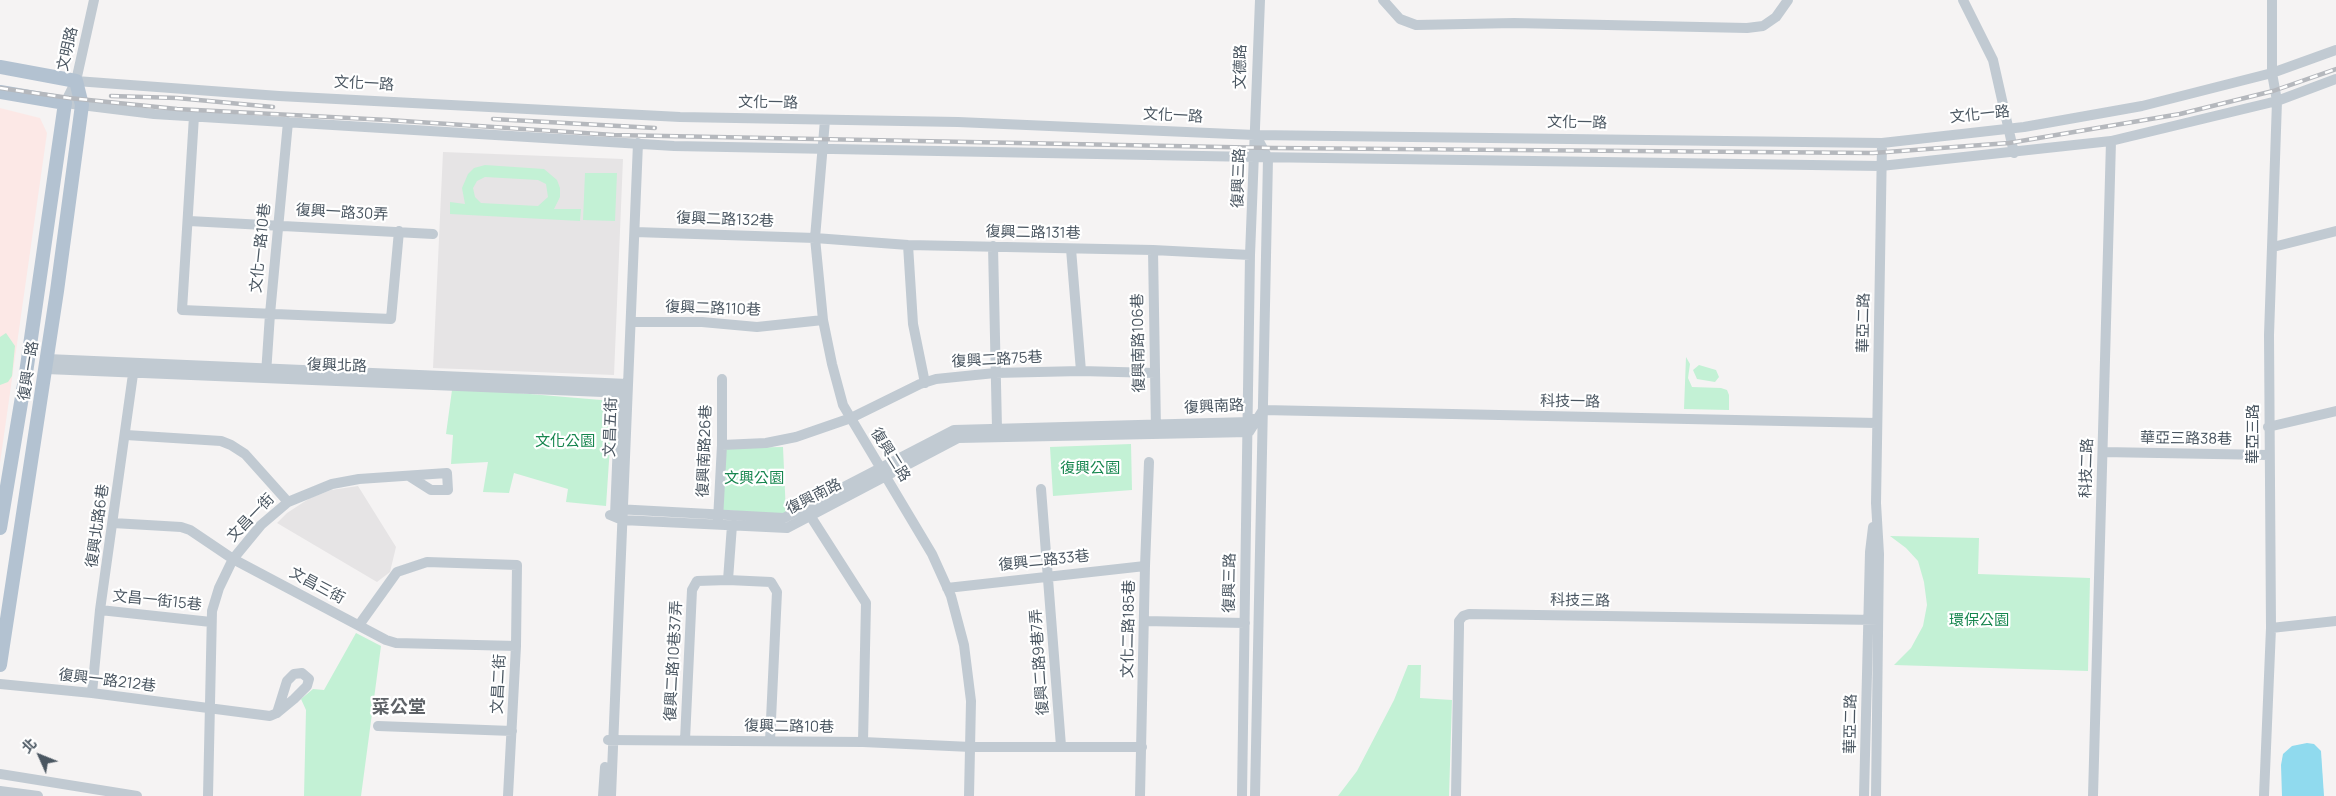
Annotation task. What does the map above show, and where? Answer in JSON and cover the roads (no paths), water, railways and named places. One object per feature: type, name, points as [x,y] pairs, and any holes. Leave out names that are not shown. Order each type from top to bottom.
[{"type":"main road","name":"文化一路","points":[[0,67],[76,81]]},
{"type":"main road","name":"復興一路","points":[[0,665],[42,395],[82,105],[76,81]]},
{"type":"main road","points":[[0,92],[65,103]]},
{"type":"main road","name":"復興一路","points":[[0,528],[21,402],[65,103]]},
{"type":"main road","points":[[21,402],[42,395]]},
{"type":"main road","points":[[18,417],[38,417]]},
{"type":"street","name":"文明路","points":[[65,103],[76,81],[94,0]]},
{"type":"street","name":"文德路","points":[[1255,136],[1260,0]]},
{"type":"street","points":[[1383,0],[1400,19],[1416,25],[1514,23],[1747,28],[1762,26],[1776,17],[1788,0]]},
{"type":"street","points":[[1963,0],[1981,32],[1993,60],[2014,153]]},
{"type":"street","name":"華亞三路","points":[[2264,796],[2271,628],[2268,427],[2277,100],[2272,73],[2272,0]]},
{"type":"street","name":"文化一路","points":[[76,81],[280,96],[632,115],[958,122],[1255,136],[1882,142],[2009,129],[2142,106],[2272,73],[2336,50]]},
{"type":"street","points":[[65,103],[154,114],[638,143],[1268,158],[1881,166],[2111,141],[2277,100],[2336,79]]},
{"type":"street","points":[[194,116],[182,310],[391,320],[400,231]]},
{"type":"street","name":"復興二路","points":[[824,120],[815,238],[823,320],[838,389],[850,418],[932,554],[947,588],[964,645],[968,671],[971,747],[969,796]]},
{"type":"street","name":"文化一路10巷","points":[[266,373],[288,122]]},
{"type":"street","name":"復興三路","points":[[1242,796],[1249,428],[1250,255],[1255,136]]},
{"type":"street","name":"復興三路","points":[[1255,136],[1268,158],[1255,796]]},
{"type":"street","name":"科技二路","points":[[2093,796],[2111,141]]},
{"type":"street","name":"華亞二路","points":[[1876,796],[1870,552],[1876,503],[1882,142]]},
{"type":"street","name":"文昌五街","points":[[610,796],[617,514],[625,390],[632,322],[638,143]]},
{"type":"street","name":"復興一路30弄","points":[[188,221],[433,234]]},
{"type":"street","points":[[2273,246],[2336,231]]},
{"type":"street","name":"復興二路132巷","points":[[635,232],[815,238]]},
{"type":"street","name":"復興二路131巷","points":[[815,238],[908,245],[1152,250],[1250,255]]},
{"type":"street","points":[[908,245],[913,324],[924,383]]},
{"type":"street","points":[[993,246],[996,429]]},
{"type":"street","points":[[1071,249],[1081,371]]},
{"type":"street","name":"復興南路106巷","points":[[1152,250],[1156,436]]},
{"type":"street","name":"復興二路110巷","points":[[632,322],[702,322],[757,327],[823,320]]},
{"type":"street","name":"復興北路","points":[[46,364],[625,390]]},
{"type":"street","name":"復興北路6巷","points":[[92,693],[100,610],[134,368]]},
{"type":"street","name":"復興二路75巷","points":[[722,445],[766,443],[796,437],[850,418],[936,379],[995,373],[1081,371],[1155,373]]},
{"type":"street","name":"復興南路26巷","points":[[718,519],[722,445],[722,379]]},
{"type":"street","name":"科技一路","points":[[1263,410],[1876,423]]},
{"type":"street","name":"復興南路","points":[[911,458],[958,438],[1156,436],[1249,428],[1263,410]]},
{"type":"street","points":[[2268,427],[2336,412]]},
{"type":"street","name":"復興南路","points":[[718,519],[732,524],[787,528],[811,517],[911,458],[954,430],[1156,424],[1249,428]]},
{"type":"street","points":[[126,435],[221,441],[231,445],[245,454],[288,502]]},
{"type":"street","name":"華亞三路38巷","points":[[2103,452],[2268,455]]},
{"type":"street","name":"文化二路185巷","points":[[1140,796],[1149,462]]},
{"type":"street","name":"復興南路","points":[[617,514],[718,519],[784,518],[883,473]]},
{"type":"street","name":"文昌一街","points":[[208,796],[212,611],[219,588],[233,559],[261,525],[288,502],[332,484],[359,479],[409,476]]},
{"type":"street","name":"復興二路9巷7弄","points":[[1041,489],[1062,746]]},
{"type":"street","points":[[811,517],[866,604],[864,742]]},
{"type":"street","name":"文昌三街","points":[[113,523],[182,527],[190,530],[233,559],[386,640],[396,643],[516,646]]},
{"type":"street","points":[[732,524],[728,580],[771,582],[778,592],[770,741]]},
{"type":"street","points":[[1246,536],[1260,536]]},
{"type":"street","name":"文昌二街","points":[[359,625],[397,572],[427,562],[517,565],[516,646],[508,796]]},
{"type":"street","name":"復興二路33巷","points":[[947,588],[1049,575],[1145,566]]},
{"type":"street","name":"復興二路10巷37弄","points":[[685,740],[692,590],[697,581],[728,580]]},
{"type":"street","name":"文昌一街15巷","points":[[100,610],[211,622]]},
{"type":"street","name":"科技三路","points":[[1456,796],[1459,621],[1463,616],[1469,614],[1873,620]]},
{"type":"street","name":"華亞二路","points":[[1864,796],[1873,620]]},
{"type":"street","points":[[1144,621],[1245,623]]},
{"type":"street","points":[[2271,628],[2336,621]]},
{"type":"street","name":"復興一路212巷","points":[[0,684],[92,693],[270,716],[277,713]]},
{"type":"street","points":[[378,726],[512,731]]},
{"type":"street","name":"文昌五街","points":[[603,796],[610,740]]},
{"type":"street","name":"復興二路10巷","points":[[610,740],[864,742],[971,747],[1142,747]]},
{"type":"street","points":[[0,774],[137,796]]},
{"type":"street","points":[[0,791],[38,796]]},
{"type":"water","points":[[2307,743],[2314,744],[2321,751],[2324,796],[2282,796],[2281,765],[2283,754],[2292,746]]},
{"type":"railway","points":[[0,88],[69,98],[177,109],[388,120],[614,135],[1273,148],[1873,153],[2009,143],[2180,114],[2273,91],[2336,69]]},
{"type":"railway","points":[[111,96],[177,98],[273,107]]},
{"type":"railway","points":[[493,119],[655,128]]},
{"type":"district","name":"菜公堂","points":[[399,708]]},
{"type":"park label","name":"文化公園","points":[[565,442]]},
{"type":"park label","name":"復興公園","points":[[1090,469]]},
{"type":"park label","name":"文興公園","points":[[754,479]]},
{"type":"park label","name":"環保公園","points":[[1979,621]]}]
